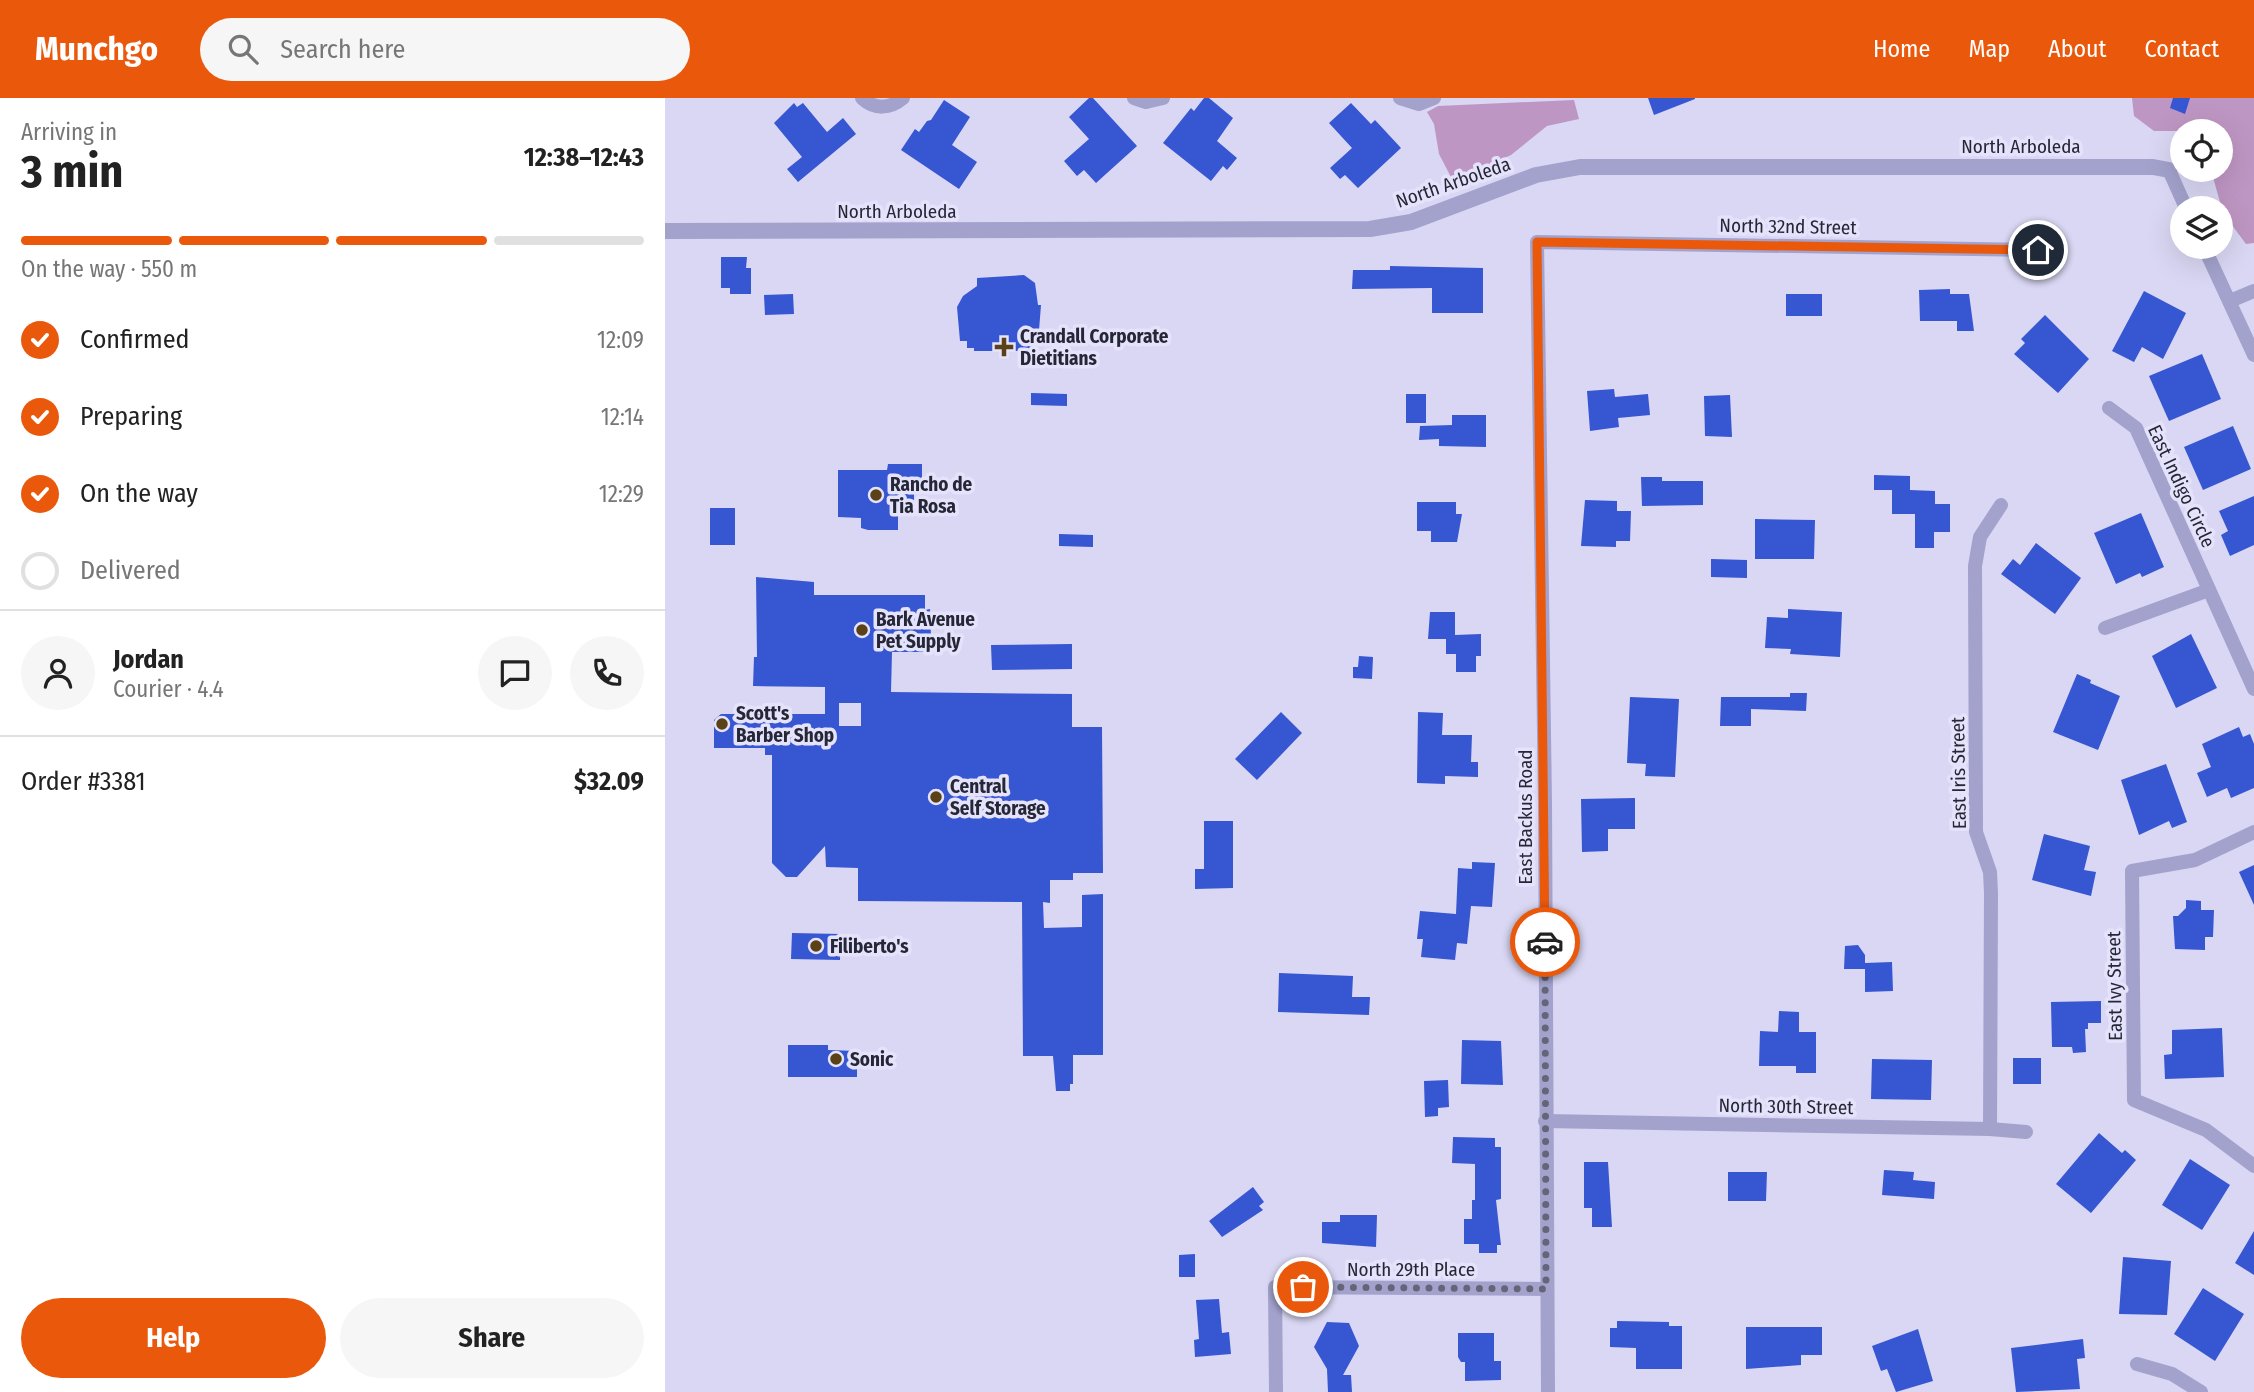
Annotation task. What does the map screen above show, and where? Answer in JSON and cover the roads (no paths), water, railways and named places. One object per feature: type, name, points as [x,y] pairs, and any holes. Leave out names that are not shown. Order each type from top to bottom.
[{"type":"street","points":[[862,98],[875,106],[884,107],[903,98]]},
{"type":"street","points":[[1134,98],[1146,102],[1163,98]]},
{"type":"street","points":[[1400,98],[1419,104],[1434,98]]},
{"type":"street","name":"North Arboleda","points":[[665,231],[1370,229],[1422,218],[1535,174],[1580,167],[2154,167],[2169,170]]},
{"type":"street","points":[[2169,170],[2181,196]]},
{"type":"street","name":"North 32nd Street","points":[[1537,242],[2038,250]]},
{"type":"street","name":"East Backus Road","points":[[1537,242],[1545,803],[1548,1392]]},
{"type":"street","points":[[2210,259],[2254,355]]},
{"type":"street","points":[[2229,301],[2254,291]]},
{"type":"street","name":"East Indigo Circle","points":[[2109,408],[2136,428],[2253,685]]},
{"type":"street","name":"East Iris Street","points":[[1990,1129],[1991,892],[1990,872],[1976,832],[1975,566],[1980,537],[2001,505]]},
{"type":"street","points":[[2105,628],[2209,590]]},
{"type":"street","name":"East Ivy Street","points":[[2254,832],[2195,860],[2132,871],[2134,1101],[2206,1130],[2254,1166]]},
{"type":"street","name":"North 30th Street","points":[[1545,1121],[1990,1129],[2026,1132]]},
{"type":"street","name":"North 29th Place","points":[[1276,1392],[1275,1287],[1546,1289]]},
{"type":"street","points":[[2137,1364],[2172,1374],[2201,1392]]},
{"type":"place","name":"Crandall Corporate Dietitians","points":[[1004,347]]},
{"type":"place","name":"Rancho de Tia Rosa","points":[[876,495]]},
{"type":"place","name":"Bark Avenue Pet Supply","points":[[862,630]]},
{"type":"place","name":"Scott's Barber Shop","points":[[722,724]]},
{"type":"place","name":"Central Self Storage","points":[[936,797]]},
{"type":"place","name":"Filiberto's","points":[[816,946]]},
{"type":"place","name":"Sonic","points":[[836,1059]]}]
